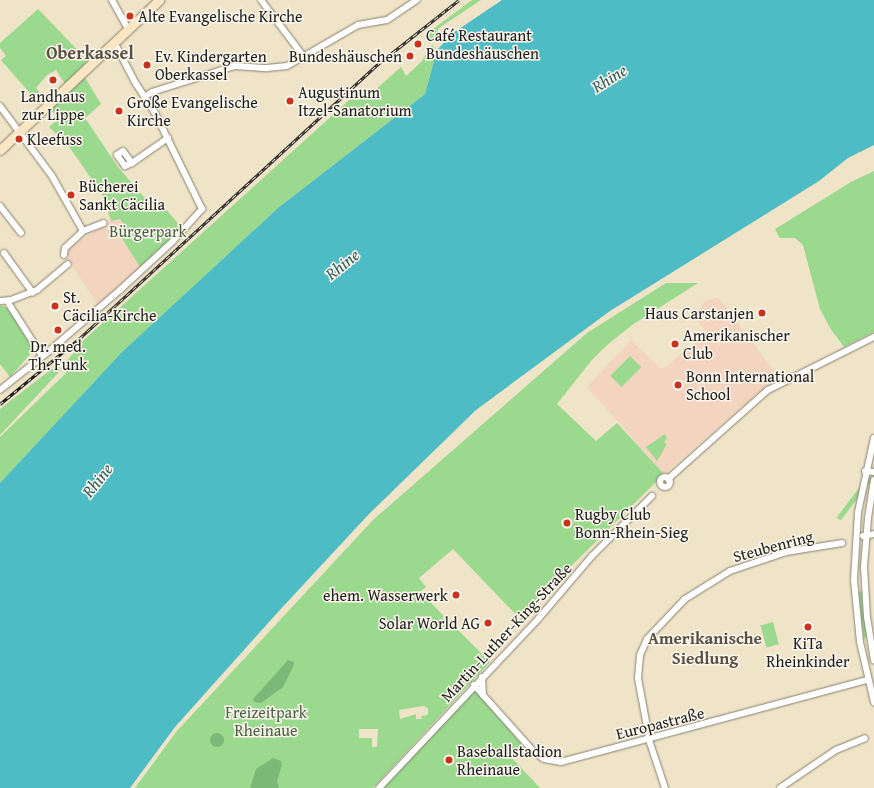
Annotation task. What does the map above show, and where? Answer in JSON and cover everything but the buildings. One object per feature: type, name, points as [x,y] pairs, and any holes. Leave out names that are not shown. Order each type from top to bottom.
[{"type":"main road","points":[[0,150],[128,28],[160,0]]},
{"type":"street","points":[[112,0],[128,28]]},
{"type":"street","points":[[261,0],[304,57]]},
{"type":"street","points":[[144,98],[152,92],[220,69],[235,66],[280,68],[304,57],[358,25],[387,20],[417,0]]},
{"type":"street","points":[[0,390],[50,351],[172,242],[202,209],[168,138],[144,98],[114,42]]},
{"type":"street","points":[[0,106],[52,176],[82,231]]},
{"type":"street","points":[[132,163],[168,138]]},
{"type":"street","points":[[0,206],[21,233]]},
{"type":"street","points":[[64,255],[65,248],[82,231],[104,223]]},
{"type":"street","points":[[4,253],[33,293]]},
{"type":"street","points":[[0,301],[7,301],[33,293],[68,264]]},
{"type":"street","points":[[7,301],[42,356]]},
{"type":"street","points":[[668,479],[768,390],[874,337]]},
{"type":"street","points":[[874,438],[871,458],[866,470],[855,546],[855,600],[860,642],[874,702]]},
{"type":"street","points":[[866,470],[874,472]]},
{"type":"street","points":[[874,480],[865,546],[866,602],[874,660]]},
{"type":"street","name":"Martin-Luther-King-Straße","points":[[379,788],[539,618],[540,613],[592,556],[652,496]]},
{"type":"street","points":[[856,536],[874,534]]},
{"type":"street","name":"Steubenring","points":[[665,788],[650,739],[638,678],[638,666],[643,646],[664,618],[685,599],[730,571],[786,552],[842,543]]},
{"type":"street","points":[[855,546],[865,546]]},
{"type":"street","points":[[860,642],[872,644]]},
{"type":"street","points":[[862,650],[872,644]]},
{"type":"street","points":[[482,677],[483,695]]},
{"type":"street","name":"Europastraße","points":[[474,686],[534,752],[555,762],[568,761],[868,680]]},
{"type":"street","points":[[780,788],[836,750],[865,738]]},
{"type":"shaded area","points":[[120,219],[127,229],[119,235],[140,267],[98,305],[68,260],[66,249],[111,221]]},
{"type":"shaded area","name":"Bonn International School","points":[[718,297],[778,376],[664,474],[587,387],[631,340],[660,368],[666,367],[707,332],[694,318],[704,302]]},
{"type":"green space","points":[[472,0],[481,0],[439,28],[430,43],[425,35]]},
{"type":"green space","points":[[38,9],[88,61],[65,84],[56,70],[47,75],[36,88],[41,94],[35,99],[1,60],[6,56],[0,48],[0,43]]},
{"type":"green space","points":[[432,45],[437,50],[425,94],[278,208],[121,353],[0,483],[0,437],[66,373],[67,361],[84,340],[357,93],[364,100],[401,67],[406,76],[421,62]]},
{"type":"green space","name":"Bürgerpark","points":[[84,76],[101,104],[85,118],[118,167],[157,212],[164,207],[182,228],[140,267],[119,234],[127,229],[120,219],[111,221],[102,194],[68,145],[49,127],[58,119],[50,109]]},
{"type":"green space","points":[[874,171],[874,332],[844,347],[830,328],[820,309],[803,245],[795,238],[780,238],[775,229],[851,182]]},
{"type":"green space","name":"Freizeitpark Rheinaue","points":[[666,283],[698,283],[632,325],[606,346],[591,361],[557,404],[596,441],[617,423],[664,474],[535,602],[535,607],[523,622],[453,549],[419,578],[426,587],[420,592],[490,662],[373,788],[135,788],[176,732],[373,520],[587,333]],"holes":[[[423,706],[428,708],[428,715],[421,716],[422,719],[416,719],[416,714],[400,719],[399,710]],[[359,729],[378,729],[377,747],[372,747],[372,738],[359,738]]]},
{"type":"green space","points":[[0,305],[7,308],[34,350],[10,377],[0,364]]},
{"type":"green space","points":[[630,356],[641,367],[622,387],[610,376]]},
{"type":"green space","points":[[58,364],[61,370],[0,435],[0,409]]},
{"type":"green space","points":[[665,434],[667,438],[664,442],[667,444],[657,461],[646,447]]},
{"type":"green space","points":[[868,476],[872,479],[841,521],[837,518]]},
{"type":"green space","points":[[863,591],[867,636],[864,639],[857,592]]},
{"type":"green space","points":[[773,622],[779,644],[766,648],[760,625]]},
{"type":"green space","points":[[288,660],[294,662],[283,687],[261,703],[254,702],[253,699]]},
{"type":"green space","points":[[474,689],[524,747],[512,758],[540,788],[381,788]]},
{"type":"green space","points":[[214,733],[220,733],[224,737],[224,743],[220,747],[214,747],[210,743],[210,737]]},
{"type":"green space","points":[[273,758],[281,761],[282,765],[277,781],[279,788],[250,788],[256,769]]},
{"type":"water","name":"Rhine","points":[[502,0],[874,0],[874,145],[848,158],[819,181],[610,311],[476,410],[369,514],[278,612],[175,727],[130,788],[0,788],[0,483],[121,353],[278,208],[425,94],[437,50],[453,33]]},
{"type":"railway","points":[[0,404],[80,338],[378,64],[459,0]]},
{"type":"place","name":"Alte Evangelische Kirche","points":[[130,16]]},
{"type":"place","name":"Café Restaurant Bundeshäuschen","points":[[418,44]]},
{"type":"place","name":"Bundeshäuschen","points":[[410,56]]},
{"type":"place","name":"Ev. Kindergarten Oberkassel","points":[[147,65]]},
{"type":"place","name":"Landhaus zur Lippe","points":[[53,80]]},
{"type":"place","name":"Augustinum Itzel-Sanatorium","points":[[290,101]]},
{"type":"place","name":"Große Evangelische Kirche","points":[[119,111]]},
{"type":"place","name":"Kleefuss","points":[[19,139]]},
{"type":"place","name":"Bücherei Sankt Cäcilia","points":[[71,195]]},
{"type":"place","name":"St. Cäcilia-Kirche","points":[[55,306]]},
{"type":"place","name":"Haus Carstanjen","points":[[762,313]]},
{"type":"place","name":"Dr. med. Th. Funk","points":[[58,330]]},
{"type":"place","name":"Amerikanischer Club","points":[[675,344]]},
{"type":"place","name":"Bonn International School","points":[[678,385]]},
{"type":"place","name":"Rugby Club Bonn-Rhein-Sieg","points":[[567,523]]},
{"type":"place","name":"ehem. Wasserwerk","points":[[456,595]]},
{"type":"place","name":"Solar World AG","points":[[488,623]]},
{"type":"place","name":"KiTa Rheinkinder","points":[[808,627]]},
{"type":"place","name":"Baseballstadion Rheinaue","points":[[449,760]]},
{"type":"district","name":"Oberkassel","points":[[90,53]]},
{"type":"district","name":"Amerikanische Siedlung","points":[[705,648]]}]
